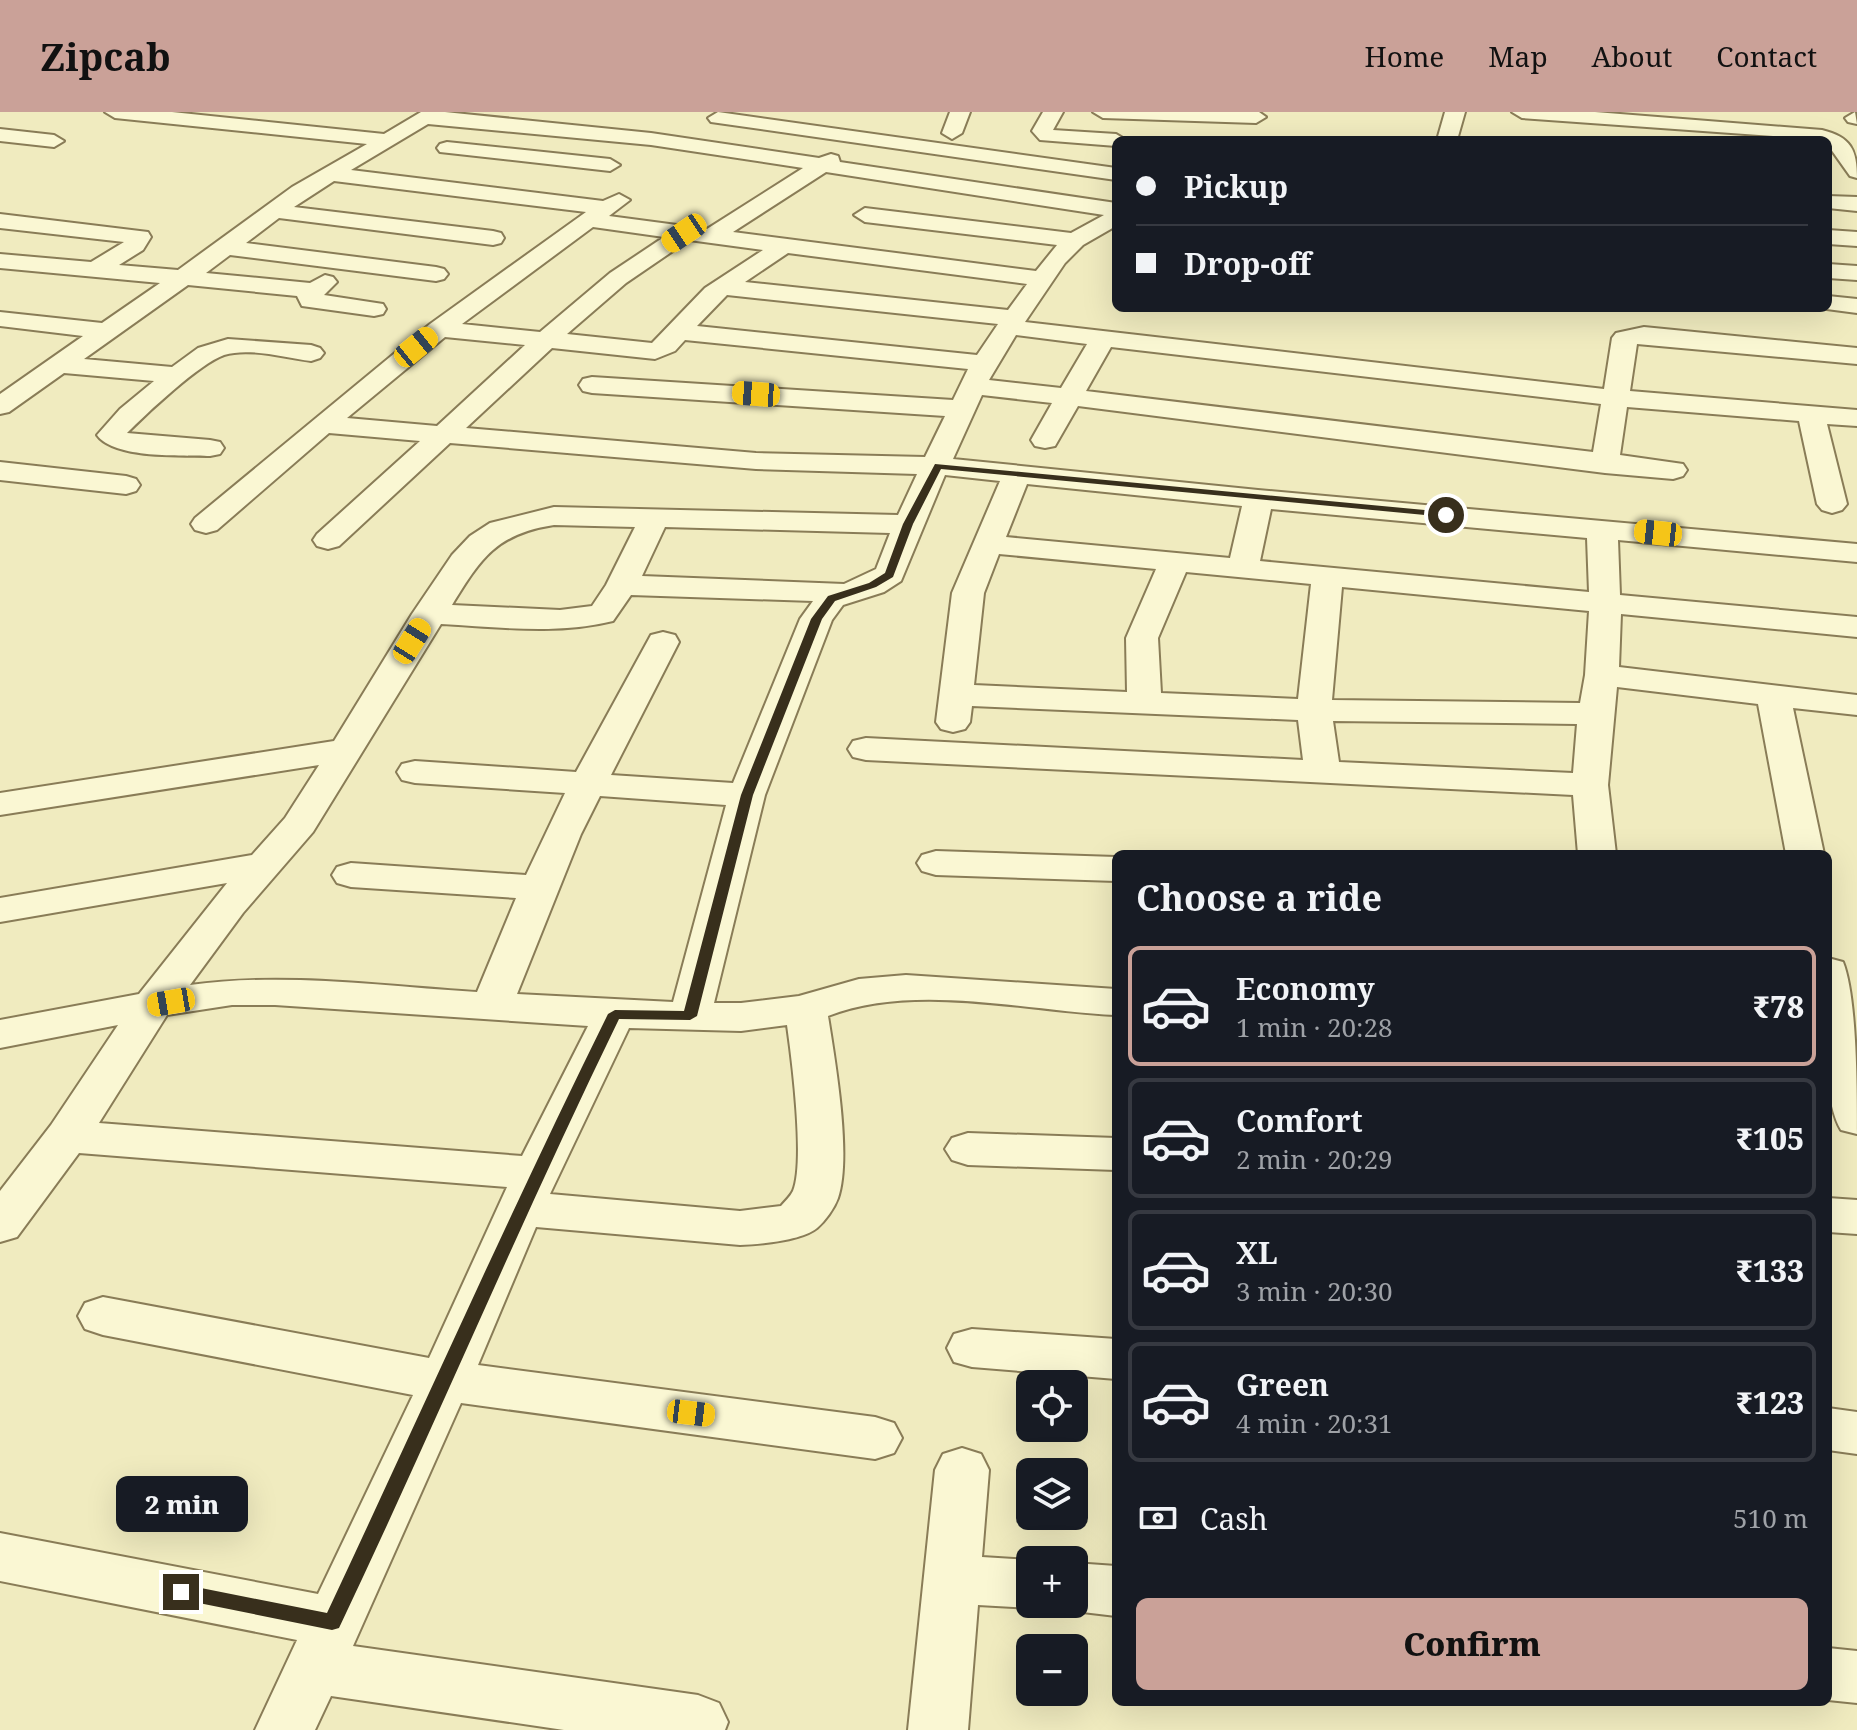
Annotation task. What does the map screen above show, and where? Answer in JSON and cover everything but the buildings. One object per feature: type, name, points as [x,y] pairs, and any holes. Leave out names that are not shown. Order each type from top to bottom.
[{"type":"street","points":[[115,112],[610,165]]},
{"type":"street","points":[[952,133],[960,112]]},
{"type":"street","points":[[1053,112],[1042,131],[1047,136],[1112,140]]},
{"type":"street","points":[[1103,112],[1258,114]]},
{"type":"street","points":[[1448,136],[1455,112]]},
{"type":"street","points":[[1522,112],[1621,123],[1820,136]]},
{"type":"street","points":[[1240,136],[1258,114]]},
{"type":"street","points":[[1540,136],[1546,114]]},
{"type":"street","points":[[0,406],[275,211],[330,174],[430,115],[640,138],[823,164],[1112,220]]},
{"type":"street","points":[[718,118],[1112,173]]},
{"type":"street","points":[[0,135],[54,141]]},
{"type":"street","points":[[328,540],[445,435],[543,341],[618,278],[866,139]]},
{"type":"street","points":[[1832,169],[1857,171],[1849,149]]},
{"type":"street","points":[[330,174],[605,209],[697,235],[1040,279]]},
{"type":"street","points":[[453,234],[513,196]]},
{"type":"street","points":[[1832,202],[1857,204]]},
{"type":"street","points":[[206,524],[439,329],[605,209]]},
{"type":"street","points":[[275,211],[493,238]]},
{"type":"street","points":[[865,215],[1075,240]]},
{"type":"street","points":[[690,1016],[747,795],[816,619],[832,598],[873,585],[890,574],[908,524],[974,386],[1010,322],[1040,279],[1075,240],[1112,220]]},
{"type":"street","points":[[0,221],[140,237],[135,245],[95,270]]},
{"type":"street","points":[[1832,237],[1857,239]]},
{"type":"street","points":[[439,329],[648,351],[662,349],[722,287],[782,247]]},
{"type":"street","points":[[226,248],[304,255],[352,265],[436,274]]},
{"type":"street","points":[[0,261],[313,290]]},
{"type":"street","points":[[352,265],[313,290],[309,296],[318,303],[374,309]]},
{"type":"street","points":[[0,316],[69,267]]},
{"type":"street","points":[[1832,271],[1857,273]]},
{"type":"street","points":[[722,287],[1010,322],[1103,338],[1605,464],[1673,470]]},
{"type":"street","points":[[1832,303],[1857,306]]},
{"type":"street","points":[[0,316],[104,331]]},
{"type":"street","points":[[678,332],[974,386],[1069,399],[1615,398],[1857,418]]},
{"type":"street","points":[[1605,464],[1625,338],[1633,335],[1857,356]]},
{"type":"street","points":[[1045,440],[1103,338]]},
{"type":"street","points":[[210,448],[131,442],[115,439],[111,435],[209,353],[225,347],[311,353]]},
{"type":"street","points":[[59,365],[179,375]]},
{"type":"street","points":[[0,379],[35,383]]},
{"type":"street","points":[[592,385],[974,386]]},
{"type":"street","points":[[1811,414],[1832,504]]},
{"type":"street","points":[[322,424],[756,461],[938,466],[1258,499],[1857,553]]},
{"type":"street","points":[[0,471],[126,485]]},
{"type":"street","points":[[950,754],[968,593],[1017,474]]},
{"type":"street","points":[[1243,570],[1258,499]]},
{"type":"street","points":[[5,1213],[67,1136],[153,1005],[229,905],[300,824],[428,614],[463,562],[481,542],[501,529],[554,516],[908,524]]},
{"type":"street","points":[[428,614],[560,620],[591,618],[609,607],[655,516]]},
{"type":"street","points":[[1597,850],[1590,785],[1595,714],[1602,675],[1605,604],[1602,528]]},
{"type":"street","points":[[988,544],[1857,627]]},
{"type":"street","points":[[1144,703],[1142,638],[1174,563]]},
{"type":"street","points":[[1323,772],[1314,710],[1327,578]]},
{"type":"street","points":[[622,585],[843,593]]},
{"type":"street","points":[[492,1005],[538,888],[587,784],[663,642]]},
{"type":"street","points":[[1602,675],[1857,705]]},
{"type":"street","points":[[956,695],[1314,710],[1595,714]]},
{"type":"street","points":[[1774,697],[1804,850]]},
{"type":"street","points":[[866,749],[1590,785]]},
{"type":"street","points":[[0,804],[346,750]]},
{"type":"street","points":[[415,772],[747,795]]},
{"type":"street","points":[[936,863],[1112,869]]},
{"type":"street","points":[[0,910],[268,864]]},
{"type":"street","points":[[351,875],[538,888]]},
{"type":"street","points":[[0,1034],[232,992],[275,992],[615,1014],[741,1017],[806,1009],[840,996],[876,989],[928,989],[1112,1002]]},
{"type":"street","points":[[1832,991],[1857,1119]]},
{"type":"street","points":[[67,1136],[530,1191],[740,1228],[771,1226],[798,1218],[814,1200],[820,1176],[816,1078],[806,1009]]},
{"type":"street","points":[[285,1730],[530,1191],[615,1014]]},
{"type":"street","points":[[968,1149],[1112,1154]]},
{"type":"street","points":[[1832,1215],[1857,1217]]},
{"type":"street","points":[[103,1316],[445,1381],[875,1438]]},
{"type":"street","points":[[972,1348],[1112,1359]]},
{"type":"street","points":[[1832,1430],[1857,1433]]},
{"type":"street","points":[[938,1730],[962,1470]]},
{"type":"street","points":[[0,1557],[322,1644],[698,1722]]},
{"type":"street","points":[[951,1579],[1016,1583]]},
{"type":"street","points":[[1088,1588],[1112,1591]]},
{"type":"street","points":[[1832,1674],[1857,1677]]},
{"type":"route","points":[[181,1592],[332,1622],[445,1381],[523,1209],[536,1173],[615,1014],[690,1016],[747,795],[816,619],[832,598],[883,581],[890,574],[908,524],[938,466],[1446,515]]}]
